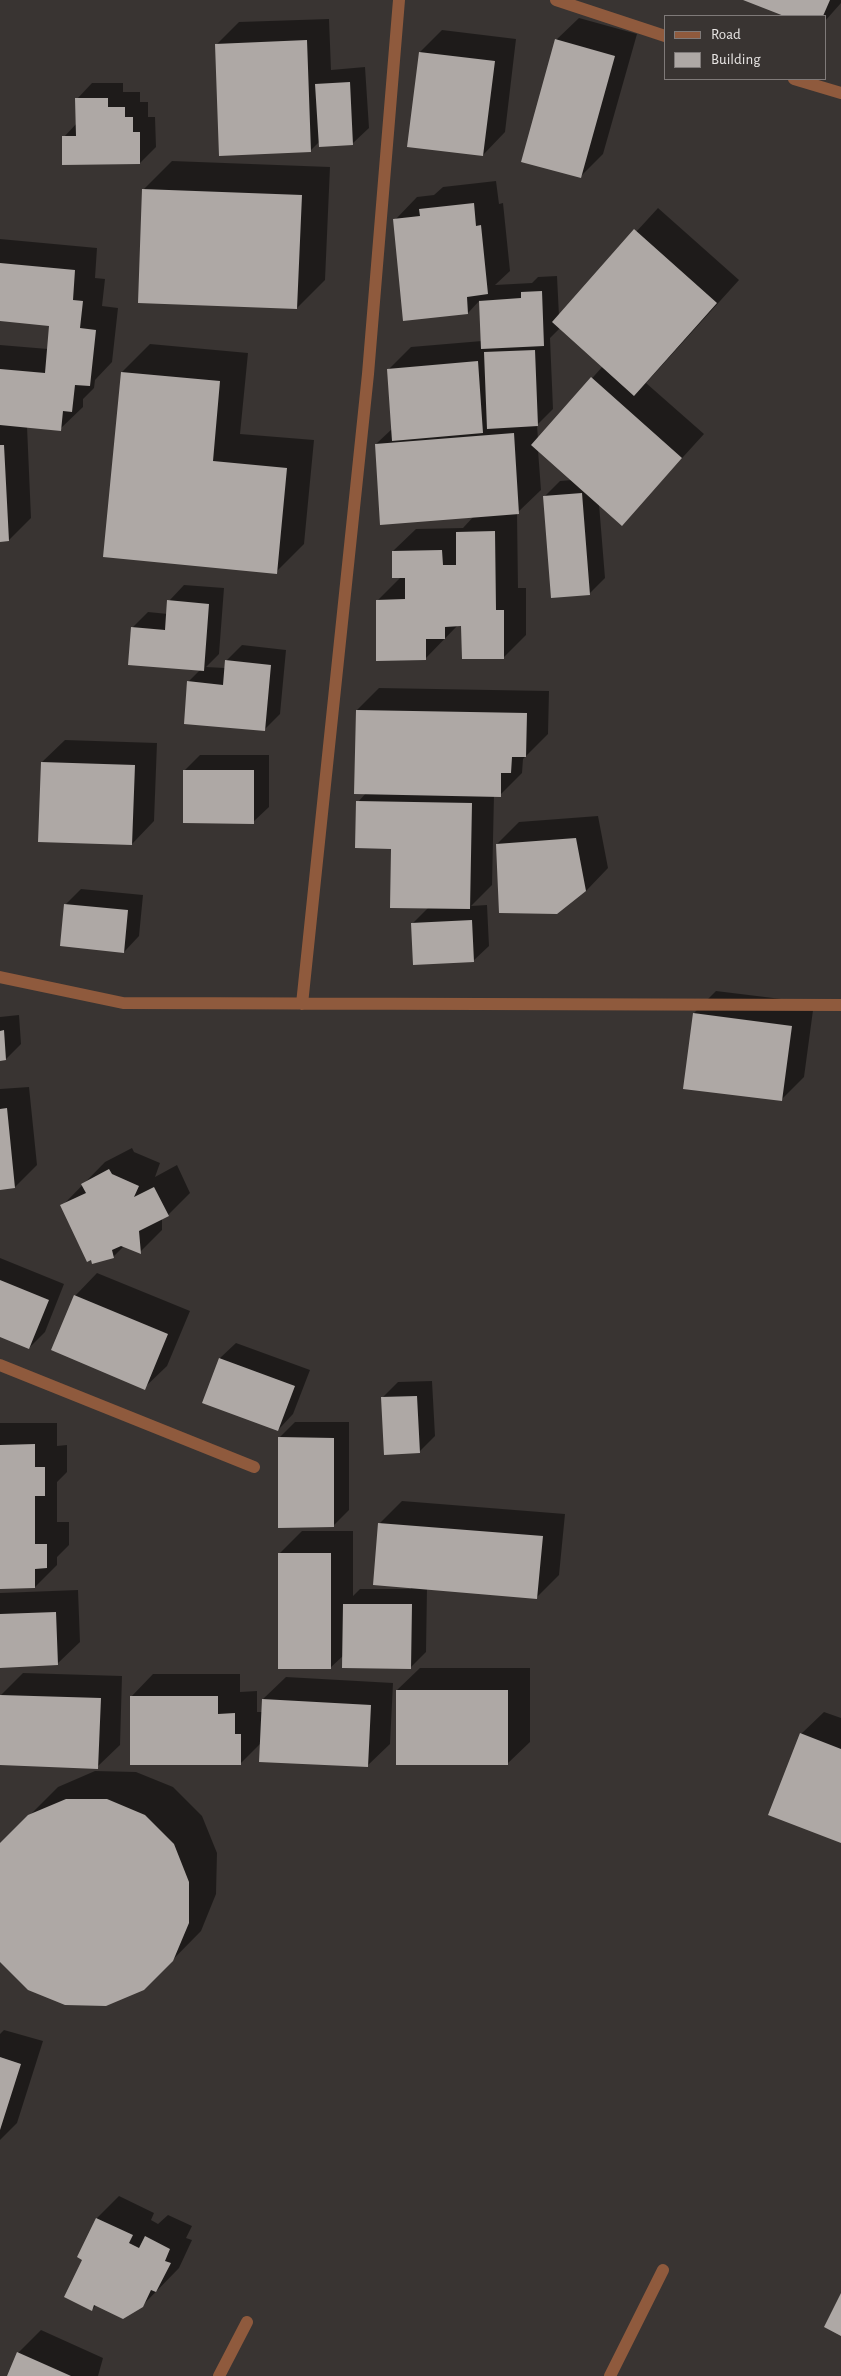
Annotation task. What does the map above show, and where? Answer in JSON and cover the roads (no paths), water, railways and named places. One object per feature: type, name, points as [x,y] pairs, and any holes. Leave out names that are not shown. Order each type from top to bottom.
[{"type":"street","points":[[302,1004],[368,374],[399,0]]},
{"type":"street","points":[[556,0],[664,36]]},
{"type":"street","points":[[797,80],[841,93]]},
{"type":"street","points":[[0,977],[123,1003],[841,1005]]},
{"type":"street","points":[[0,1366],[254,1467]]},
{"type":"street","points":[[610,2376],[663,2270]]},
{"type":"street","points":[[219,2376],[247,2322]]}]
